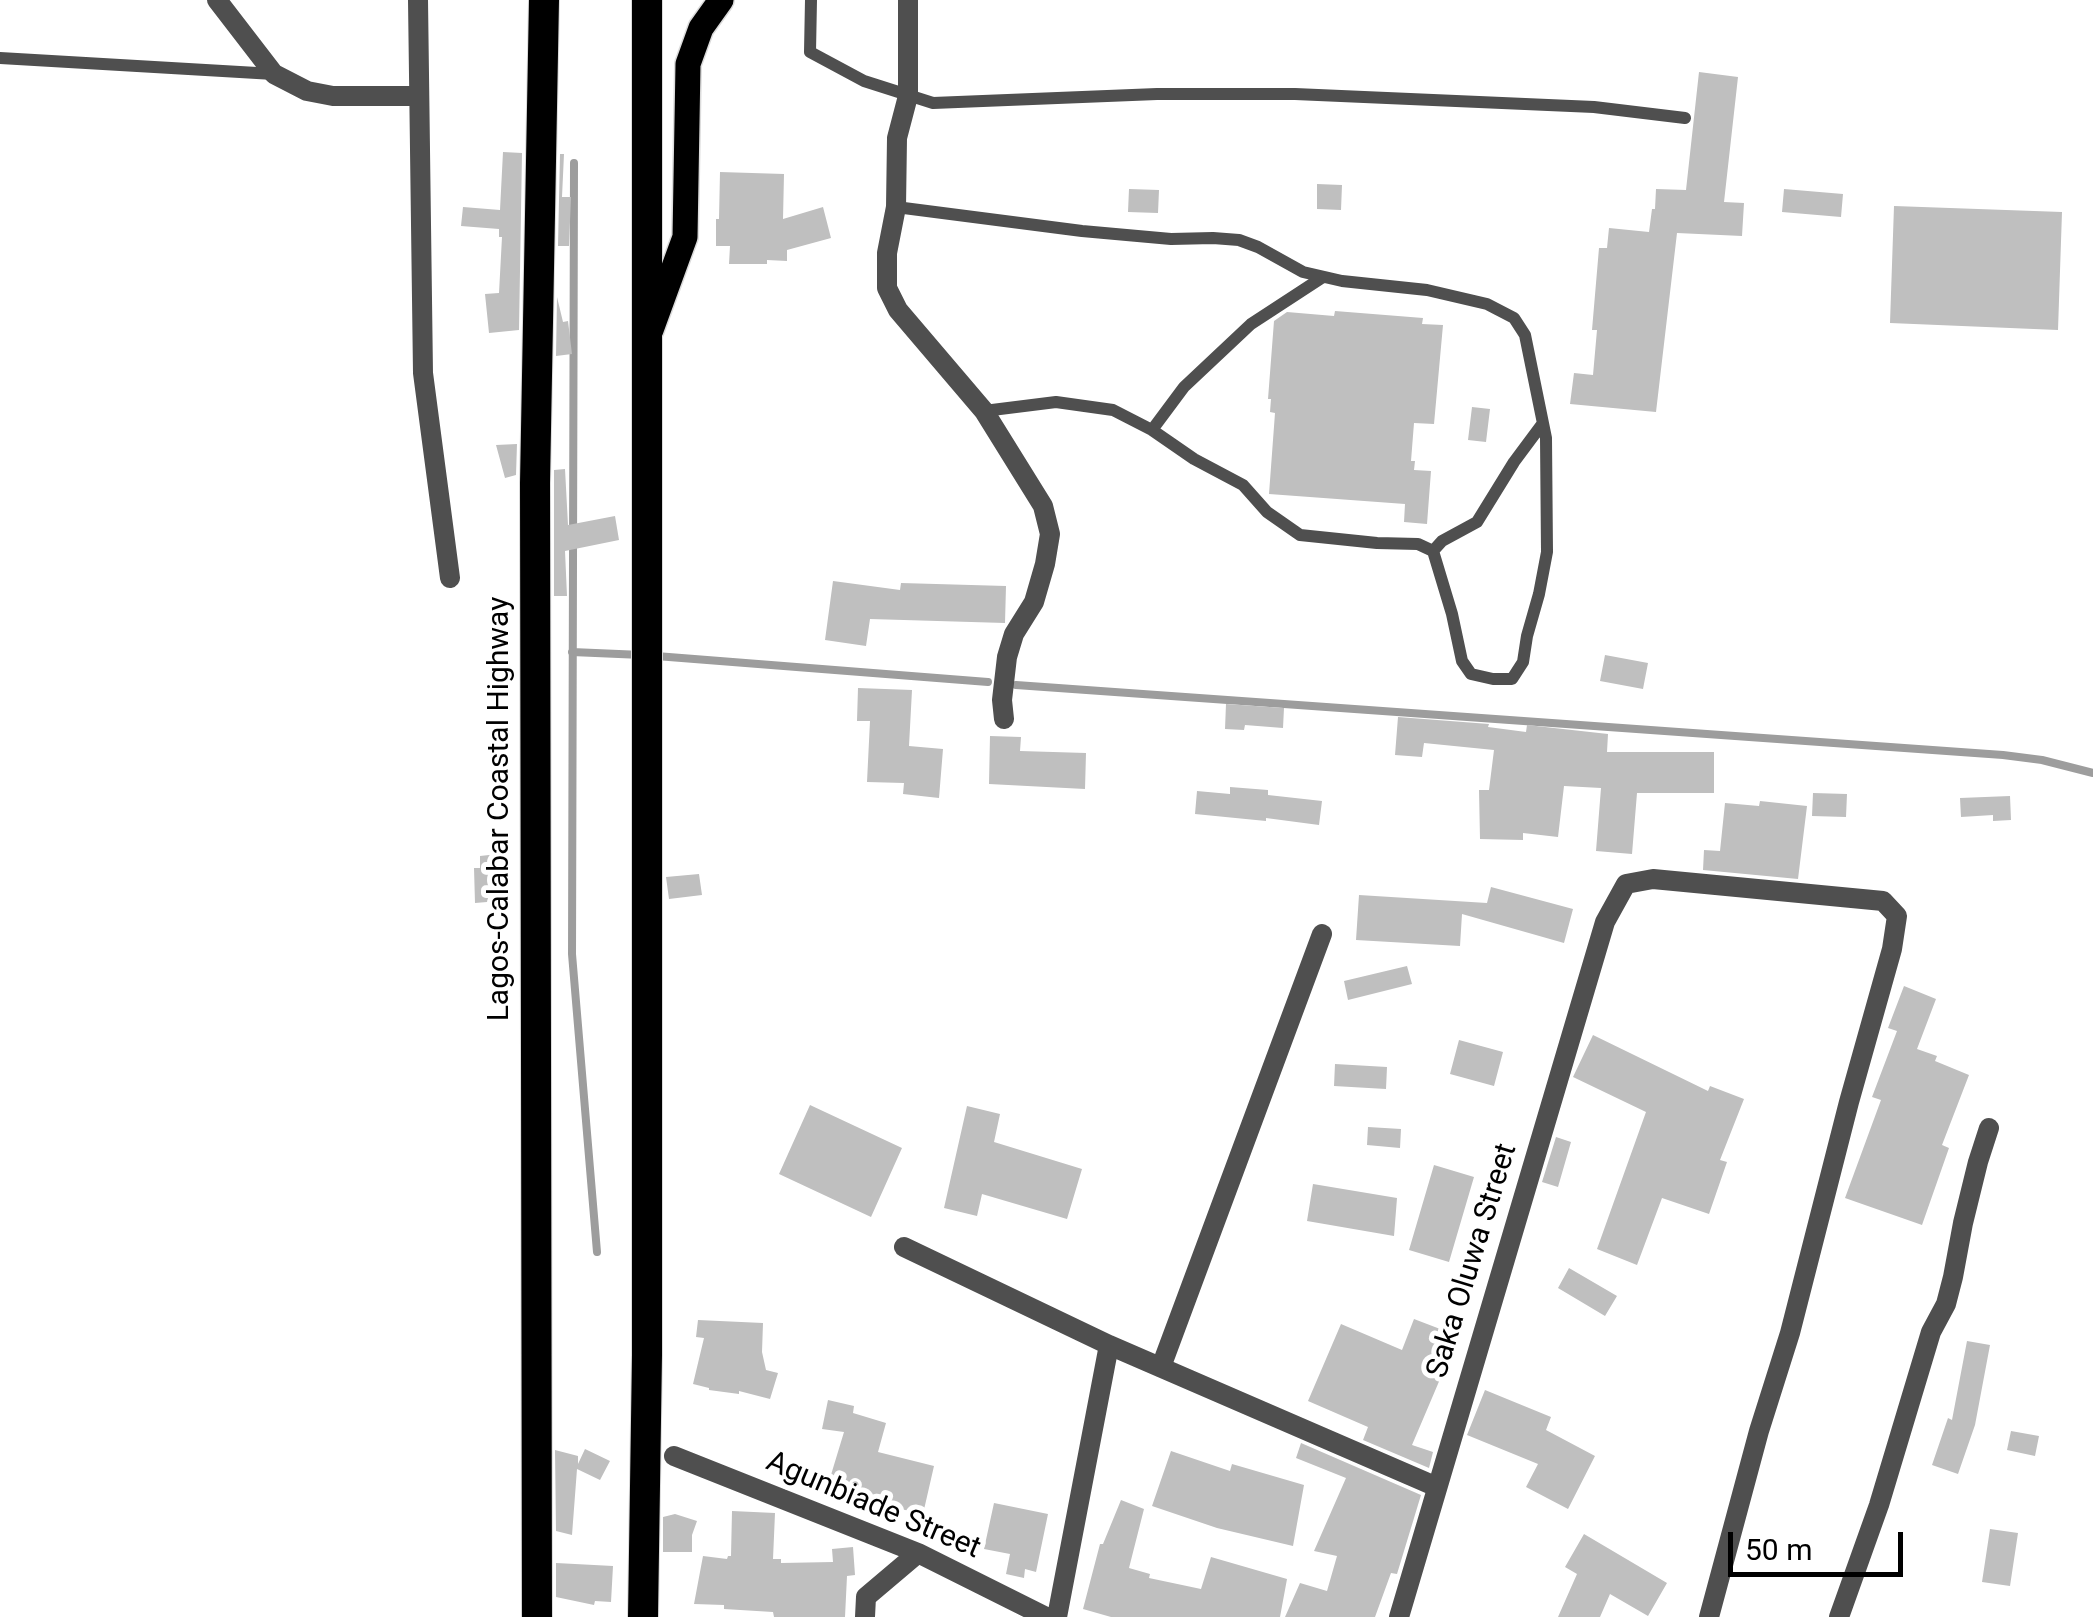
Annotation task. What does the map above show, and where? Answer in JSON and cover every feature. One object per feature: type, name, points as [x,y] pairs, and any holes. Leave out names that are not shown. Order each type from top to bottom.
[{"type":"highway","name":"Lagos-Calabar Coastal Highway","points":[[537,1617],[535,483],[544,0]]},
{"type":"highway","points":[[643,1617],[648,1355],[647,0]]},
{"type":"main road","points":[[646,344],[685,237],[688,64],[700,28],[721,0]]},
{"type":"street","points":[[217,0],[274,74],[307,91],[333,96],[418,96]]},
{"type":"street","points":[[418,0],[423,373],[450,578]]},
{"type":"street","points":[[908,0],[908,96],[897,138],[896,207],[887,253],[887,288],[898,310],[984,411],[1042,506],[1050,534],[1034,602],[1014,634],[1007,656],[1004,719]]},
{"type":"street","name":"Saka Oluwa Street","points":[[1400,1617],[1605,922],[1626,884],[1653,879],[1883,901],[1897,916],[1892,949],[1790,1332],[1709,1617]]},
{"type":"street","points":[[1161,1368],[1322,934]]},
{"type":"street","points":[[1838,1617],[1879,1505],[1931,1332],[1946,1304],[1989,1128]]},
{"type":"street","points":[[904,1247],[1109,1345],[1438,1488]]},
{"type":"street","points":[[1057,1617],[1109,1345]]},
{"type":"street","name":"Agunbiade Street","points":[[674,1456],[918,1553],[1046,1617]]},
{"type":"street","points":[[864,1617],[866,1596],[918,1553]]},
{"type":"lane","points":[[810,0],[810,52],[864,81],[933,103],[1157,94],[1295,94],[1594,107],[1685,118]]},
{"type":"lane","points":[[0,58],[274,74]]},
{"type":"lane","points":[[896,207],[1082,232],[1239,240],[1303,272],[1342,281],[1427,290],[1488,304],[1514,318],[1526,335],[1546,438],[1547,552],[1524,662],[1512,679],[1471,674],[1462,661],[1434,551]]},
{"type":"lane","points":[[1152,430],[1184,386],[1251,324],[1323,277]]},
{"type":"lane","points":[[984,411],[1056,402],[1113,410],[1243,485],[1267,512],[1300,535],[1418,544],[1434,551]]},
{"type":"lane","points":[[1434,551],[1442,541],[1476,522],[1544,424]]},
{"type":"building","points":[[1699,72],[1738,77],[1724,202],[1744,203],[1742,236],[1677,233],[1656,412],[1570,404],[1574,373],[1593,375],[1597,330],[1592,330],[1599,248],[1607,248],[1609,228],[1649,232],[1656,189],[1686,190]]},
{"type":"building","points":[[503,152],[522,153],[519,330],[489,333],[485,294],[499,293],[502,237],[499,229],[461,226],[463,207],[500,210]]},
{"type":"building","points":[[560,154],[564,154],[562,197],[571,197],[569,246],[558,246]]},
{"type":"building","points":[[720,172],[784,174],[783,219],[823,207],[831,238],[787,250],[787,261],[729,264],[730,246],[716,246]]},
{"type":"building","points":[[1317,184],[1342,185],[1341,210],[1317,209]]},
{"type":"building","points":[[1129,189],[1159,190],[1158,213],[1128,212]]},
{"type":"building","points":[[1784,189],[1843,194],[1841,217],[1782,212]]},
{"type":"building","points":[[1894,206],[2062,212],[2058,330],[1890,323]]},
{"type":"building","points":[[557,297],[563,322],[568,321],[572,354],[556,356]]},
{"type":"building","points":[[1335,311],[1423,318],[1422,324],[1443,325],[1434,424],[1414,423],[1414,470],[1431,471],[1427,524],[1404,522],[1405,504],[1269,494],[1275,413],[1270,412],[1268,399],[1274,321],[1287,312],[1334,316]]},
{"type":"building","points":[[1472,407],[1490,409],[1486,442],[1468,440]]},
{"type":"building","points":[[517,444],[516,475],[505,478],[496,445]]},
{"type":"building","points":[[565,469],[568,525],[615,516],[619,540],[565,551],[567,596],[554,596],[554,470]]},
{"type":"building","points":[[833,581],[900,590],[901,583],[1006,586],[1005,623],[870,619],[866,646],[825,640]]},
{"type":"building","points":[[1605,655],[1648,663],[1643,689],[1600,681]]},
{"type":"building","points":[[858,688],[912,690],[909,746],[943,749],[939,798],[903,794],[904,783],[867,782],[870,721],[857,721]]},
{"type":"building","points":[[1226,704],[1284,708],[1283,728],[1245,725],[1244,730],[1225,729]]},
{"type":"building","points":[[1398,717],[1489,724],[1488,727],[1526,732],[1527,725],[1608,734],[1607,752],[1714,752],[1714,793],[1637,793],[1632,854],[1596,851],[1601,788],[1564,786],[1558,837],[1523,833],[1523,840],[1480,839],[1479,790],[1489,790],[1494,750],[1424,743],[1422,757],[1395,755]]},
{"type":"building","points":[[990,736],[1021,737],[1020,751],[1086,753],[1085,789],[989,784]]},
{"type":"building","points":[[1230,787],[1322,801],[1319,825],[1195,814],[1197,791],[1230,794]]},
{"type":"building","points":[[1813,793],[1847,794],[1846,817],[1812,816]]},
{"type":"building","points":[[2010,796],[2011,820],[1993,821],[1993,815],[1961,817],[1960,798]]},
{"type":"building","points":[[1760,801],[1807,806],[1798,879],[1703,870],[1704,850],[1720,851],[1725,803],[1759,806]]},
{"type":"building","points":[[507,853],[511,900],[475,903],[474,868],[480,868],[480,856]]},
{"type":"building","points":[[699,874],[702,895],[669,899],[666,877]]},
{"type":"building","points":[[1491,887],[1573,909],[1564,943],[1462,914],[1460,946],[1356,940],[1359,895],[1487,903]]},
{"type":"building","points":[[1407,966],[1412,984],[1348,1000],[1344,981]]},
{"type":"building","points":[[1904,986],[1936,999],[1917,1049],[1969,1075],[1942,1145],[1949,1148],[1922,1225],[1845,1198],[1881,1100],[1872,1097],[1897,1031],[1888,1028]]},
{"type":"building","points":[[1593,1035],[1708,1091],[1710,1086],[1744,1099],[1720,1160],[1727,1162],[1709,1214],[1662,1198],[1637,1265],[1597,1249],[1646,1112],[1573,1077]]},
{"type":"building","points":[[1459,1040],[1503,1052],[1494,1086],[1450,1074]]},
{"type":"building","points":[[1335,1064],[1387,1067],[1386,1089],[1334,1086]]},
{"type":"building","points":[[810,1105],[902,1148],[871,1217],[779,1174]]},
{"type":"building","points":[[967,1106],[1000,1114],[994,1142],[1082,1169],[1067,1219],[982,1194],[977,1216],[944,1208]]},
{"type":"building","points":[[1368,1127],[1401,1129],[1400,1148],[1367,1145]]},
{"type":"building","points":[[1556,1137],[1571,1142],[1558,1187],[1542,1182]]},
{"type":"building","points":[[1434,1165],[1474,1177],[1449,1262],[1409,1250]]},
{"type":"building","points":[[1313,1184],[1397,1198],[1394,1236],[1307,1221]]},
{"type":"building","points":[[1569,1268],[1617,1296],[1605,1316],[1558,1288]]},
{"type":"building","points":[[1414,1319],[1461,1337],[1412,1445],[1433,1452],[1429,1468],[1363,1440],[1368,1427],[1308,1401],[1341,1324],[1402,1350]]},
{"type":"building","points":[[698,1320],[763,1323],[766,1370],[778,1373],[770,1399],[693,1384],[704,1338],[696,1337]]},
{"type":"building","points":[[1967,1341],[1990,1345],[1975,1425],[1958,1474],[1932,1465],[1948,1418],[1952,1420]]},
{"type":"building","points":[[1485,1390],[1551,1417],[1546,1430],[1595,1456],[1568,1509],[1526,1487],[1538,1464],[1467,1435]]},
{"type":"building","points":[[828,1400],[854,1406],[853,1413],[886,1423],[878,1452],[934,1466],[923,1514],[827,1488],[844,1432],[822,1429]]},
{"type":"building","points":[[2011,1431],[2039,1436],[2035,1456],[2007,1450]]},
{"type":"building","points":[[1301,1443],[1421,1495],[1397,1574],[1391,1573],[1375,1617],[1285,1617],[1300,1583],[1327,1591],[1337,1556],[1314,1551],[1346,1478],[1296,1458]]},
{"type":"building","points":[[585,1449],[610,1461],[600,1480],[577,1469],[572,1535],[556,1531],[555,1450],[578,1456],[578,1464]]},
{"type":"building","points":[[1171,1451],[1230,1471],[1232,1464],[1304,1485],[1293,1546],[1217,1528],[1152,1506]]},
{"type":"building","points":[[1121,1500],[1144,1509],[1129,1568],[1150,1574],[1149,1578],[1201,1589],[1211,1557],[1287,1579],[1280,1617],[1111,1617],[1083,1609],[1100,1544]]},
{"type":"building","points":[[994,1503],[1048,1514],[1036,1572],[1025,1569],[1024,1578],[1006,1574],[1010,1554],[984,1549]]},
{"type":"building","points":[[732,1511],[775,1513],[773,1559],[781,1559],[781,1563],[833,1562],[832,1549],[853,1547],[855,1575],[847,1576],[845,1617],[774,1617],[773,1612],[694,1604],[703,1556],[731,1556]]},
{"type":"building","points":[[675,1514],[697,1521],[692,1552],[663,1552],[663,1517]]},
{"type":"building","points":[[1990,1529],[2018,1533],[2010,1586],[1982,1582]]},
{"type":"building","points":[[1584,1534],[1667,1583],[1648,1616],[1610,1594],[1600,1617],[1558,1617],[1577,1574],[1565,1567]]},
{"type":"building","points":[[556,1563],[613,1566],[611,1602],[595,1601],[594,1605],[556,1597]]},
{"type":"waterway","points":[[574,163],[572,954],[597,1252]]},
{"type":"waterway","points":[[572,652],[642,655]]},
{"type":"waterway","points":[[656,656],[988,682]]},
{"type":"waterway","points":[[1016,685],[2003,755],[2093,773]]}]
